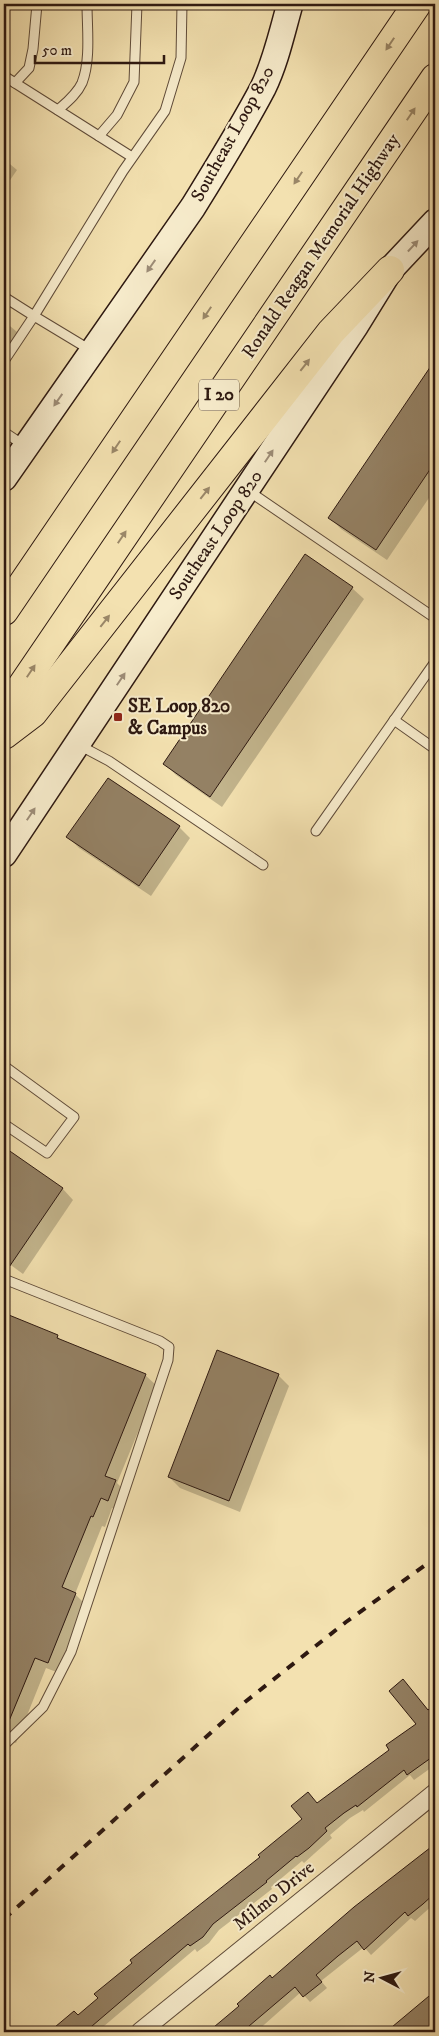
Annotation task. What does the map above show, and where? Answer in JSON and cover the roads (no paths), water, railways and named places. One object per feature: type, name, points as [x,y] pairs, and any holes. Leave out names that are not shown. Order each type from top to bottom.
[{"type":"highway","points":[[4,612],[417,4]]},
{"type":"highway","name":"Ronald Reagan Memorial Highway","points":[[4,712],[435,78]]},
{"type":"highway","points":[[4,735],[33,713],[331,332],[390,270]]},
{"type":"main road","name":"Southeast Loop 820","points":[[4,478],[193,207],[258,96],[275,56],[290,4]]},
{"type":"main road","name":"Southeast Loop 820","points":[[4,854],[390,270],[435,222]]},
{"type":"street","name":"Milmo Drive","points":[[143,2031],[435,1793]]},
{"type":"lane","points":[[15,83],[29,68],[33,49],[37,4]]},
{"type":"lane","points":[[58,110],[82,83],[86,68],[87,4]]},
{"type":"lane","points":[[99,136],[117,115],[134,82],[136,4]]},
{"type":"lane","points":[[4,361],[132,157],[164,111],[181,58],[182,4]]},
{"type":"lane","points":[[4,76],[132,157]]},
{"type":"lane","points":[[4,297],[92,351]]},
{"type":"lane","points":[[4,432],[26,446]]},
{"type":"lane","points":[[247,489],[435,618]]},
{"type":"lane","points":[[316,831],[435,662]]},
{"type":"lane","points":[[394,720],[435,749]]},
{"type":"lane","points":[[77,744],[109,761],[263,865]]},
{"type":"lane","points":[[4,1066],[74,1117],[47,1153],[4,1124]]},
{"type":"lane","points":[[4,1279],[160,1341],[169,1347],[168,1360],[71,1652],[43,1707],[4,1745]]},
{"type":"railway","points":[[4,1919],[245,1702],[346,1622],[435,1558]]},
{"type":"place","name":"SE Loop 820 & Campus","points":[[118,717]]}]
